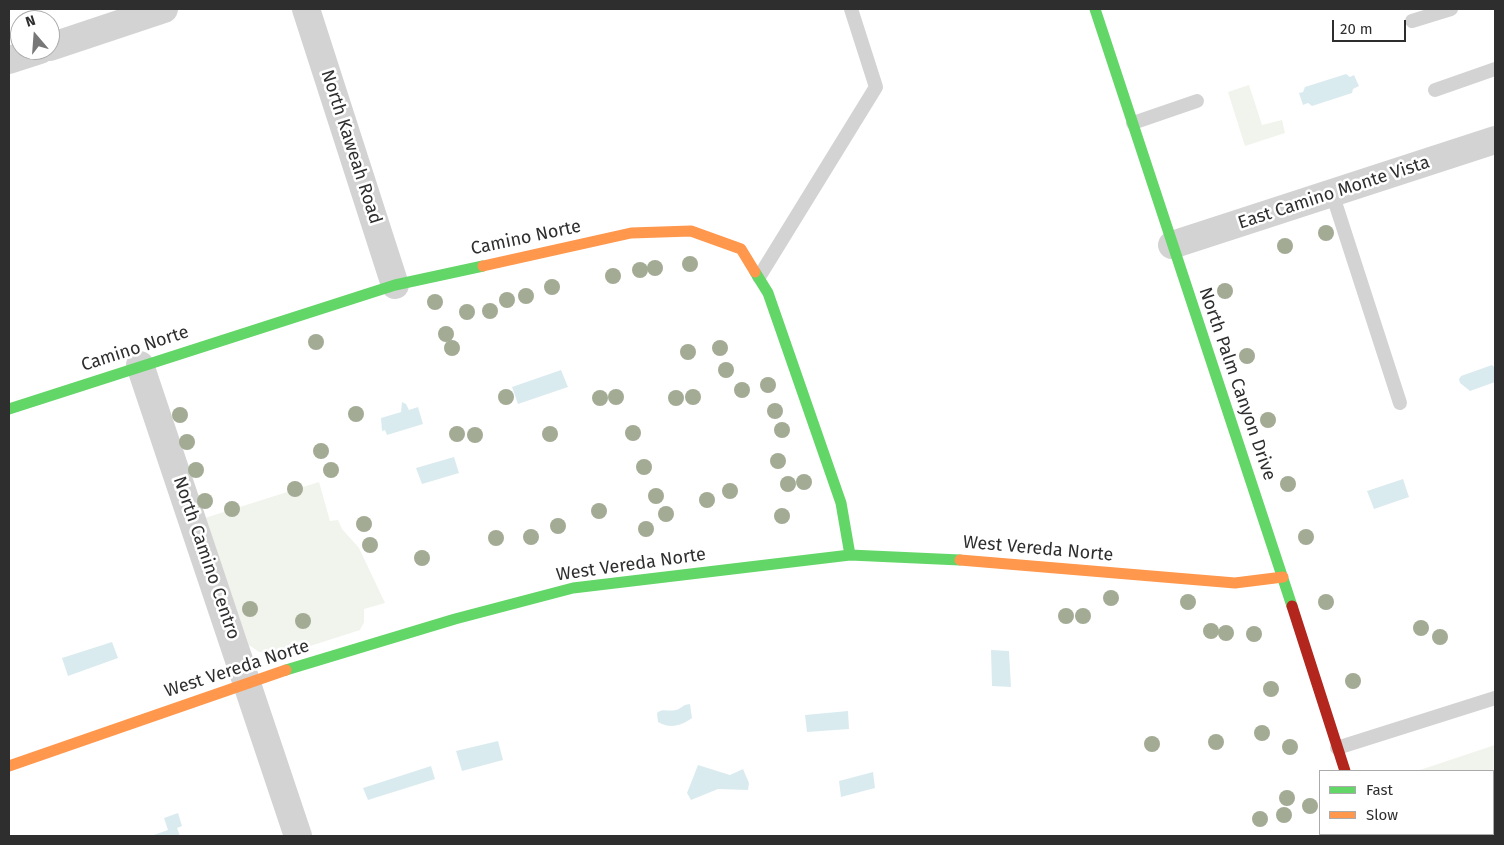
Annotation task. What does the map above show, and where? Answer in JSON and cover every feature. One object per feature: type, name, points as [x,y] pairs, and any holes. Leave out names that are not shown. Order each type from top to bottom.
[{"type":"street","points":[[60,44],[164,9]]},
{"type":"street","name":"North Kaweah Road","points":[[306,9],[395,285]]},
{"type":"street","name":"North Palm Canyon Drive","points":[[1095,9],[1283,576],[1344,770]]},
{"type":"street","name":"East Camino Monte Vista","points":[[1172,245],[1495,140]]},
{"type":"street","name":"Camino Norte","points":[[9,409],[140,365],[395,285],[631,233],[691,231],[741,249],[760,277],[768,293],[840,503],[850,555]]},
{"type":"street","name":"North Camino Centro","points":[[140,365],[248,682],[298,836]]},
{"type":"street","name":"West Vereda Norte","points":[[9,766],[248,682],[455,618],[573,588],[850,555],[962,560],[1236,583],[1283,576]]},
{"type":"lane","points":[[760,277],[876,87],[852,9]]},
{"type":"lane","points":[[1412,21],[1451,9]]},
{"type":"lane","points":[[1434,90],[1495,69]]},
{"type":"lane","points":[[1133,123],[1197,101]]},
{"type":"lane","points":[[1332,193],[1400,403]]},
{"type":"lane","points":[[1337,748],[1495,698]]},
{"type":"shaded area","points":[[1346,74],[1350,77],[1354,75],[1359,86],[1353,89],[1352,93],[1312,106],[1308,103],[1303,105],[1299,93],[1303,92],[1305,87]]},
{"type":"shaded area","points":[[1249,85],[1262,125],[1282,120],[1285,133],[1245,146],[1228,92]]},
{"type":"shaded area","points":[[1492,365],[1495,368],[1495,382],[1470,391],[1460,383],[1459,379],[1461,376]]},
{"type":"shaded area","points":[[561,370],[568,387],[518,404],[512,387]]},
{"type":"shaded area","points":[[402,402],[406,404],[409,410],[418,407],[423,424],[387,435],[385,430],[382,431],[381,418],[401,412]]},
{"type":"shaded area","points":[[454,457],[459,473],[422,484],[416,468]]},
{"type":"shaded area","points":[[1403,479],[1409,497],[1374,509],[1367,491]]},
{"type":"shaded area","points":[[319,482],[330,521],[338,520],[342,529],[359,548],[385,603],[364,609],[364,622],[360,630],[285,654],[259,652],[249,645],[205,518]]},
{"type":"shaded area","points":[[112,642],[118,658],[68,676],[62,658]]},
{"type":"shaded area","points":[[991,650],[1009,651],[1011,687],[992,686]]},
{"type":"shaded area","points":[[690,704],[692,718],[688,721],[680,725],[671,726],[658,722],[657,713],[664,710],[676,710]]},
{"type":"shaded area","points":[[848,711],[849,729],[807,732],[805,715]]},
{"type":"shaded area","points":[[498,741],[503,760],[462,771],[456,751]]},
{"type":"shaded area","points":[[1495,745],[1495,836],[1419,836],[1494,835],[1494,770],[1420,770]]},
{"type":"shaded area","points":[[698,765],[730,775],[743,769],[749,783],[748,790],[718,789],[691,800],[687,793]]},
{"type":"shaded area","points":[[431,766],[435,779],[368,800],[363,788]]},
{"type":"shaded area","points":[[873,772],[875,788],[841,797],[839,781]]},
{"type":"shaded area","points":[[178,813],[182,826],[177,828],[180,836],[151,836],[168,830],[164,818]]},
{"type":"traffic: fast","points":[[1095,9],[1292,606]]},
{"type":"traffic: fast","points":[[9,409],[395,285],[483,266]]},
{"type":"traffic: fast","points":[[755,272],[768,293],[841,503],[850,555]]},
{"type":"traffic: fast","points":[[286,670],[455,619],[573,588],[850,555],[960,560]]},
{"type":"traffic: slow","points":[[483,266],[631,233],[691,231],[741,249],[755,272]]},
{"type":"traffic: slow","points":[[960,560],[1235,583],[1283,577]]},
{"type":"traffic: slow","points":[[9,766],[286,670]]},
{"type":"traffic: jam","points":[[1292,606],[1345,770]]}]
